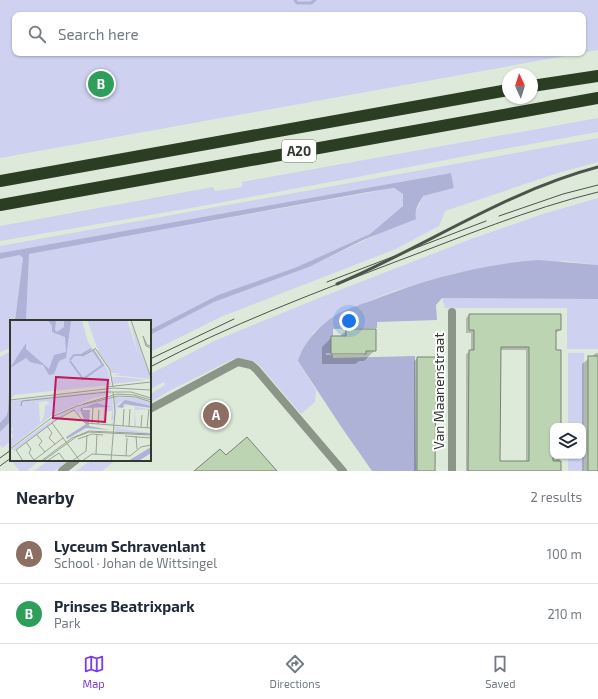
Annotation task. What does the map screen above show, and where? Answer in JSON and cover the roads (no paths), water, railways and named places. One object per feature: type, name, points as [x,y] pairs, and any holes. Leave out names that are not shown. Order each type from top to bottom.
[{"type":"highway","points":[[580,78],[598,71]]},
{"type":"highway","points":[[538,85],[598,76]]},
{"type":"highway","name":"A20","points":[[0,181],[502,91]]},
{"type":"highway","name":"A20","points":[[0,205],[598,98]]},
{"type":"street","name":"Van Maanenstraat","points":[[452,312],[452,471]]},
{"type":"street","points":[[151,408],[238,362],[251,365],[343,471]]},
{"type":"street","points":[[62,471],[75,461]]},
{"type":"waterway","points":[[295,0],[297,3],[311,3],[315,0]]},
{"type":"tram line","points":[[499,216],[563,194],[598,185]]},
{"type":"tram line","points":[[151,366],[210,337],[333,286],[470,233],[521,215],[598,192]]},
{"type":"tram line","points":[[327,282],[486,221]]},
{"type":"tram line","points":[[151,359],[234,319]]},
{"type":"tram line","points":[[0,458],[10,451]]},
{"type":"tram line","points":[[0,466],[10,459]]},
{"type":"railway","points":[[337,284],[402,254],[497,205],[563,178],[598,167]]},
{"type":"place","name":"Prinses Beatrixpark","points":[[101,84]]},
{"type":"place","name":"Lyceum Schravenlant","points":[[216,415]]}]
